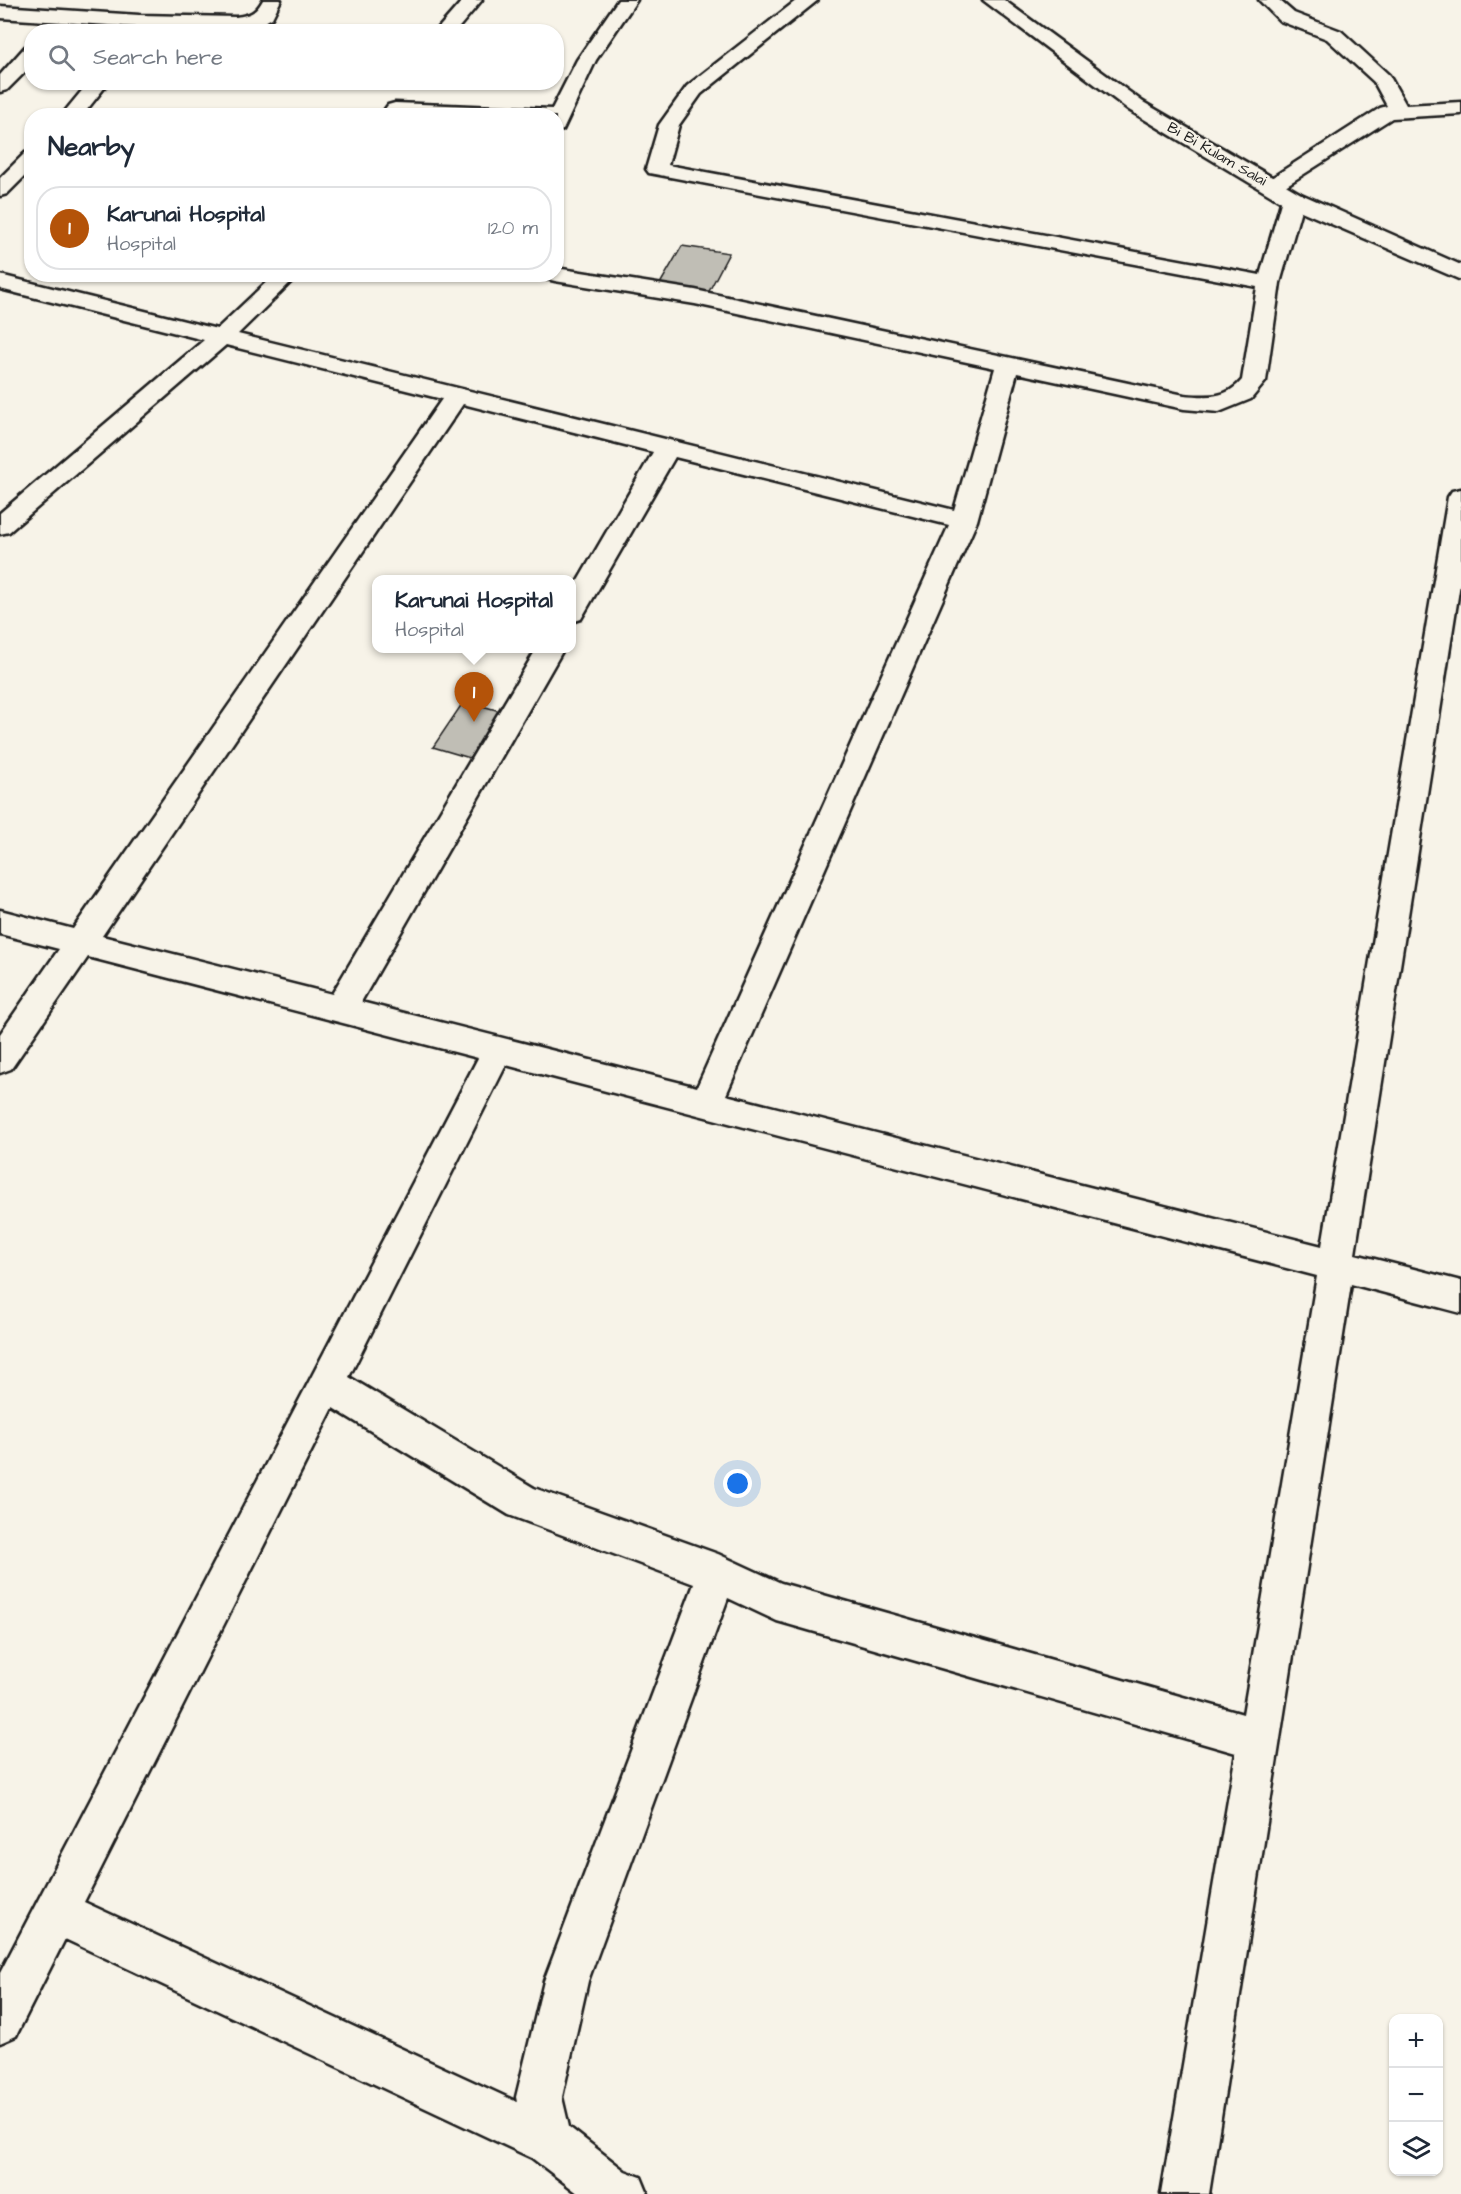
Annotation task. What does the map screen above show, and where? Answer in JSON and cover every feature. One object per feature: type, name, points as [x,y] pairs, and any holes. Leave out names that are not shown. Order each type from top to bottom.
[{"type":"street","points":[[137,24],[152,0]]},
{"type":"street","points":[[203,24],[254,20],[265,14],[272,0]]},
{"type":"street","points":[[451,24],[473,0]]},
{"type":"street","points":[[564,109],[583,69],[628,0]]},
{"type":"street","points":[[810,0],[694,90],[669,125],[656,169],[1269,283]]},
{"type":"street","name":"Bi Bi Kulam Salai","points":[[992,0],[1136,106],[1293,199],[1461,273]]},
{"type":"street","points":[[1268,0],[1287,17],[1334,35],[1382,80],[1400,112]]},
{"type":"street","points":[[0,12],[53,14],[122,24]]},
{"type":"street","points":[[48,24],[53,14]]},
{"type":"street","points":[[0,86],[24,62]]},
{"type":"street","points":[[78,108],[93,90]]},
{"type":"street","points":[[396,108],[400,90]]},
{"type":"street","points":[[1272,186],[1387,112],[1461,108]]},
{"type":"street","points":[[24,165],[0,190],[24,192]]},
{"type":"street","points":[[564,275],[695,297],[1184,402],[1219,405],[1243,394],[1254,381],[1269,283],[1293,199]]},
{"type":"street","points":[[0,526],[221,337],[279,282]]},
{"type":"street","points":[[7,287],[221,337],[964,520]]},
{"type":"street","points":[[706,1103],[964,520],[1008,364]]},
{"type":"street","points":[[0,1060],[457,395]]},
{"type":"street","points":[[576,606],[668,447]]},
{"type":"street","points":[[1185,2194],[1461,497]]},
{"type":"street","points":[[340,1009],[548,653]]},
{"type":"street","points":[[0,922],[1461,1297]]},
{"type":"street","points":[[0,2020],[498,1050]]},
{"type":"street","points":[[327,1384],[523,1502],[718,1573],[777,1601],[1258,1739]]},
{"type":"street","points":[[549,2141],[539,2097],[566,1981],[718,1573]]},
{"type":"street","points":[[56,1912],[549,2141],[609,2188],[624,2194]]},
{"type":"building","points":[[682,246],[729,253],[706,297],[657,289]]},
{"type":"building","points":[[464,701],[500,711],[470,758],[433,747]]},
{"type":"place","name":"Karunai Hospital","points":[[474,722]]}]
